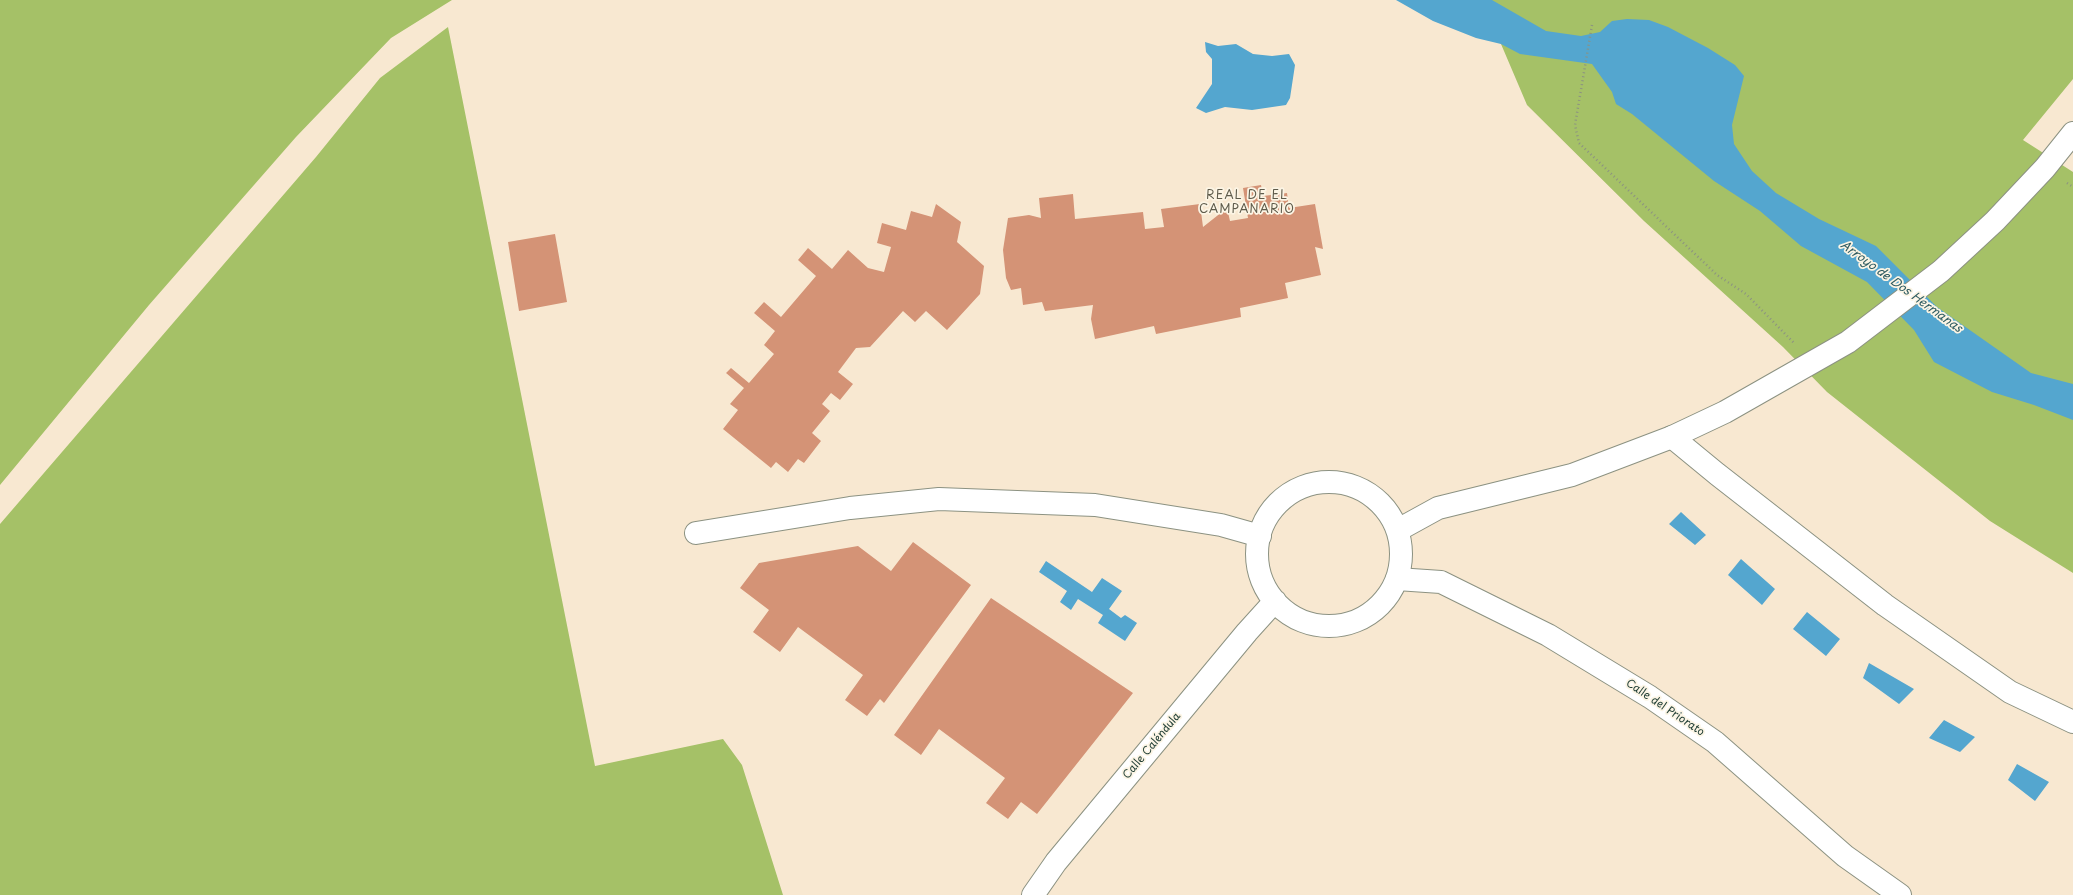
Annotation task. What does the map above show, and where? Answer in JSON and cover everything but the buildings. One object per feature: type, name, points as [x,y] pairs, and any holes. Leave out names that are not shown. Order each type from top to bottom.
[{"type":"street","points":[[1398,530],[1438,508],[1572,475],[1672,437],[1725,412],[1848,342],[1941,271],[1995,221],[2045,168],[2073,133]]},
{"type":"street","points":[[1672,437],[1885,606],[2010,692],[2073,722]]},
{"type":"street","points":[[1326,482],[1344,483],[1362,489],[1377,499],[1389,513],[1398,530],[1401,546],[1401,563],[1397,579],[1390,594],[1365,616],[1350,623],[1334,626],[1317,625],[1302,621],[1287,612],[1275,601],[1265,587],[1259,570],[1257,553],[1260,536],[1266,519],[1277,504],[1291,492],[1308,485],[1326,482]]},
{"type":"street","points":[[696,533],[850,508],[939,499],[1095,505],[1221,525],[1260,536]]},
{"type":"street","name":"Calle del Priorato","points":[[1397,579],[1441,582],[1548,635],[1650,697],[1715,742],[1845,856],[1900,895]]},
{"type":"street","name":"Calle Caléndula","points":[[1033,895],[1056,862],[1242,638],[1275,601]]},
{"type":"path","points":[[1592,25],[1575,125],[1579,143],[1717,275],[1752,300],[1813,362]]},
{"type":"green space","points":[[0,0],[452,0],[391,38],[296,137],[149,305],[0,485]]},
{"type":"green space","points":[[1465,0],[2073,0],[2073,79],[2023,140],[2073,172],[2073,573],[1990,521],[1827,392],[1783,347],[1644,221],[1527,105],[1501,44]]},
{"type":"green space","points":[[448,27],[595,766],[723,739],[742,765],[783,895],[0,895],[0,524],[316,157],[380,78]]},
{"type":"water","name":"Arroyo de Dos Hermanas","points":[[1396,0],[1492,0],[1546,31],[1581,36],[1600,32],[1612,21],[1627,19],[1649,20],[1668,27],[1708,48],[1735,65],[1744,76],[1732,125],[1734,144],[1752,171],[1776,193],[1819,219],[1876,246],[1937,307],[2031,373],[2073,384],[2073,420],[2034,405],[1992,392],[1934,362],[1914,330],[1867,282],[1801,246],[1760,211],[1714,181],[1632,114],[1616,104],[1612,92],[1592,64],[1520,54],[1501,44],[1476,38],[1433,21]]},
{"type":"water","points":[[1205,42],[1218,46],[1236,44],[1253,54],[1272,56],[1289,54],[1295,65],[1290,98],[1286,105],[1252,110],[1225,107],[1206,113],[1196,108],[1212,84],[1212,59],[1206,52]]},
{"type":"water","points":[[1681,512],[1706,535],[1695,545],[1669,524]]},
{"type":"water","points":[[1741,559],[1775,589],[1762,605],[1728,575]]},
{"type":"water","points":[[1046,561],[1092,592],[1102,578],[1122,591],[1109,609],[1121,618],[1125,615],[1137,623],[1125,641],[1098,623],[1103,615],[1078,599],[1071,610],[1060,602],[1067,591],[1039,572]]},
{"type":"water","points":[[1807,612],[1840,639],[1826,656],[1793,629]]},
{"type":"water","points":[[1869,663],[1914,689],[1899,704],[1863,678]]},
{"type":"water","points":[[1944,720],[1975,737],[1960,752],[1929,738]]},
{"type":"water","points":[[2017,764],[2049,782],[2035,801],[2008,780]]},
{"type":"district","name":"REAL DE EL CAMPANARIO","points":[[1247,203]]}]
